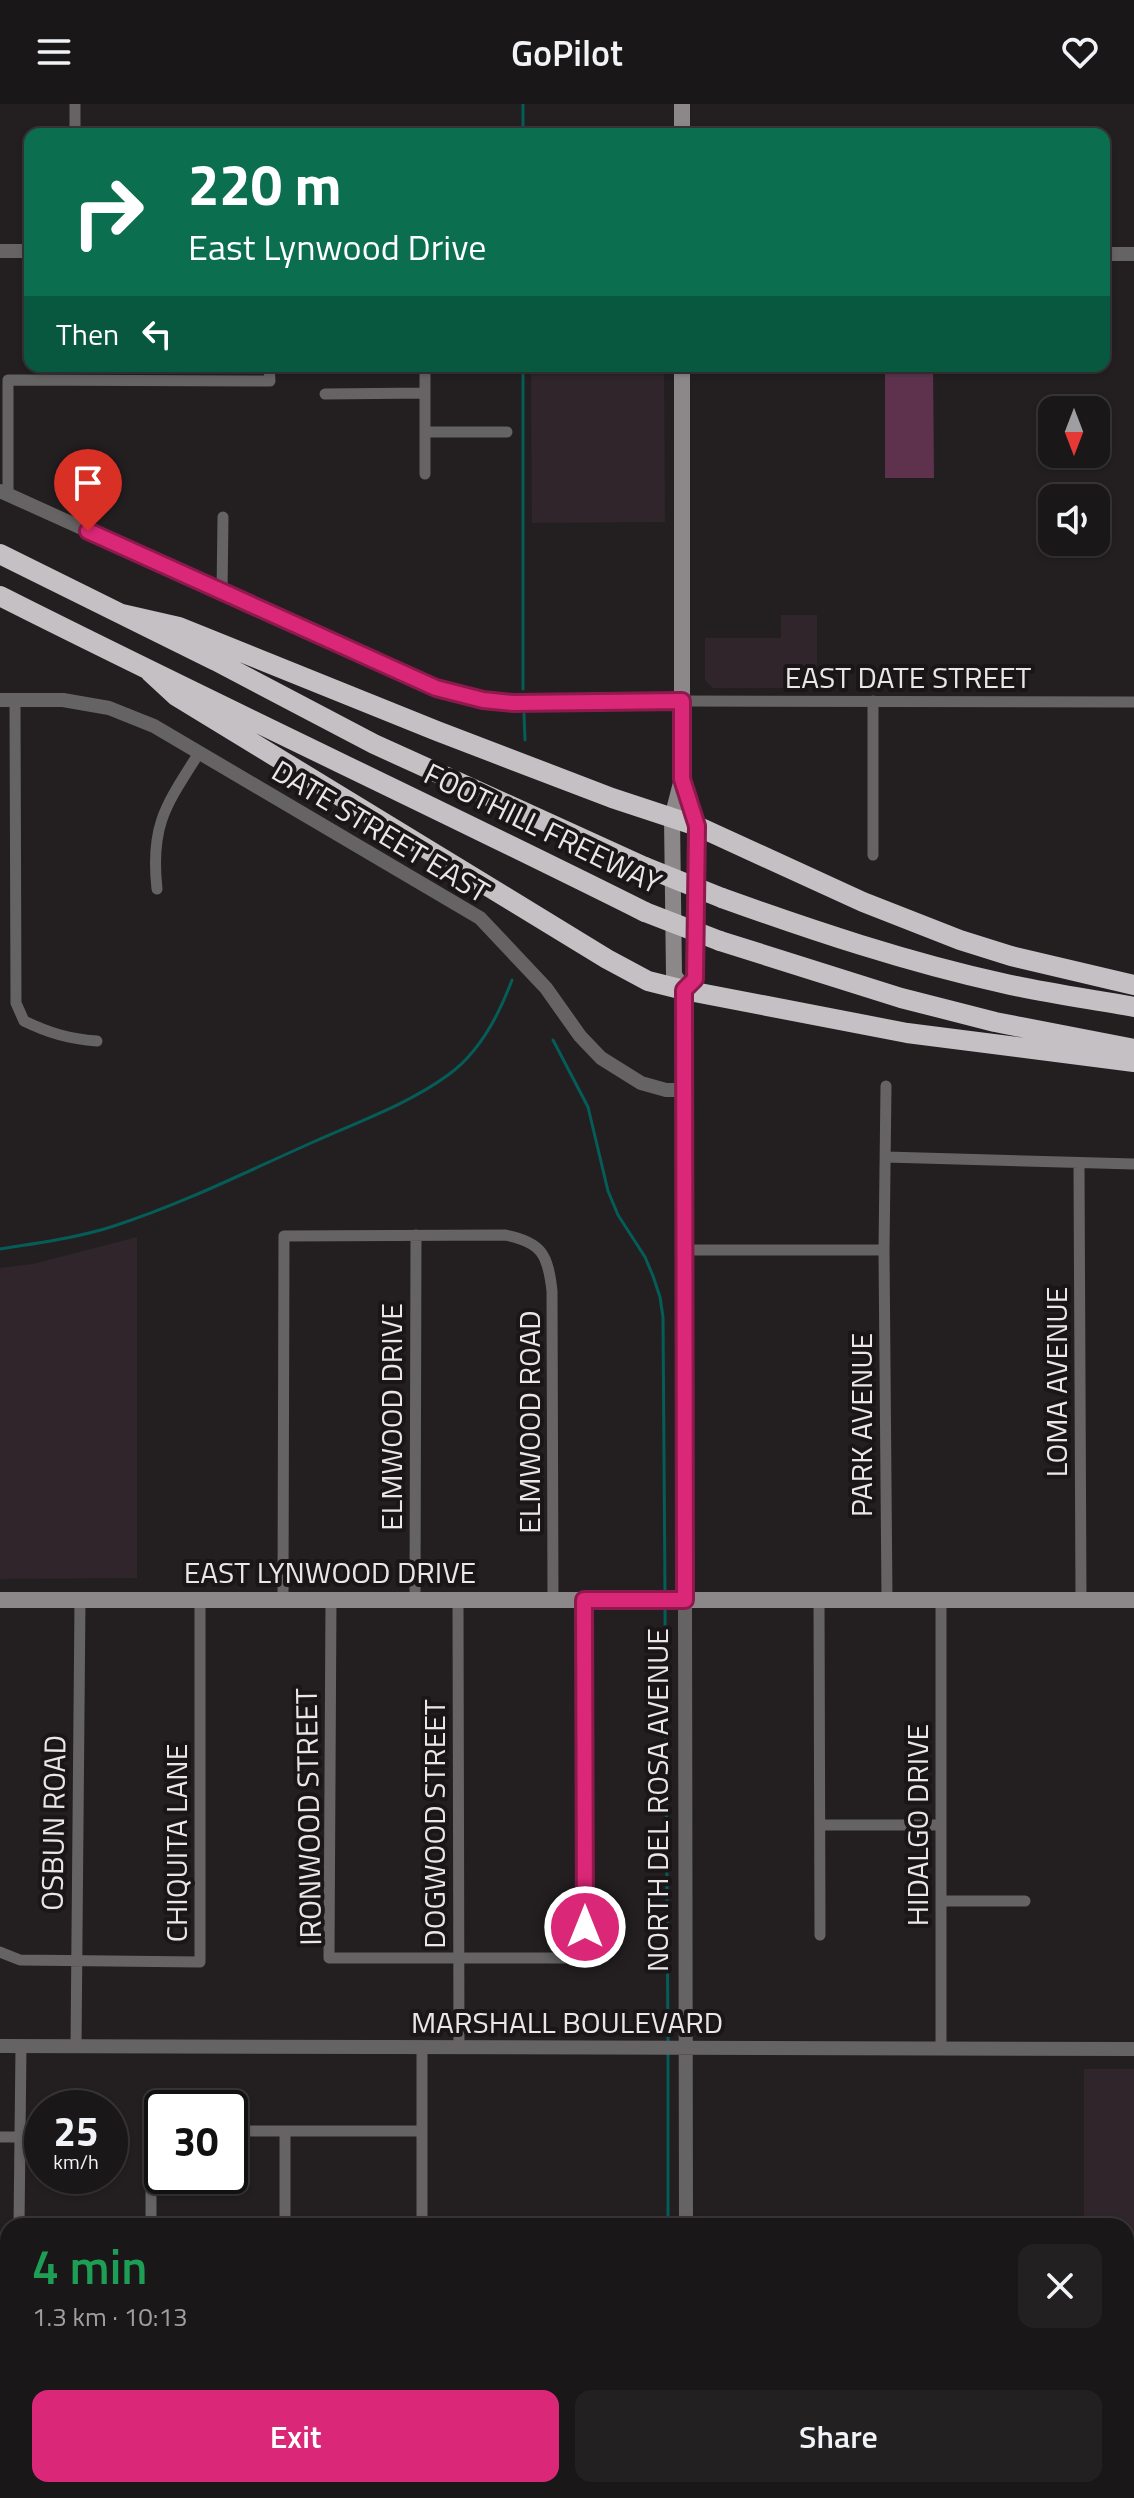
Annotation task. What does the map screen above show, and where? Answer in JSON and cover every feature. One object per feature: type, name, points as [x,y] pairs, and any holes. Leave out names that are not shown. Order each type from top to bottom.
[{"type":"highway","name":"FOOTHILL FREEWAY","points":[[0,554],[374,744],[645,867],[722,898],[805,928],[904,958],[1003,983],[1134,1007]]},
{"type":"highway","name":"FOOTHILL FREEWAY","points":[[0,596],[645,912],[720,941],[901,998],[995,1022],[1134,1049]]},
{"type":"highway","points":[[122,614],[179,627],[437,731],[697,826],[863,902],[960,940],[1011,956],[1134,985]]},
{"type":"highway","points":[[150,672],[176,696],[648,981],[907,1033],[1134,1062]]},
{"type":"main road","points":[[682,104],[682,128]]},
{"type":"main road","name":"NORTH DEL ROSA AVENUE","points":[[672,1600],[685,1250],[684,990],[674,975],[672,818],[682,779],[682,372]]},
{"type":"main road","name":"NORTH DEL ROSA AVENUE","points":[[682,779],[697,826],[695,979],[684,990]]},
{"type":"main road","name":"EAST LYNWOOD DRIVE","points":[[0,1600],[1134,1600]]},
{"type":"street","points":[[75,104],[75,128]]},
{"type":"street","points":[[0,251],[24,251]]},
{"type":"street","points":[[1110,254],[1134,254]]},
{"type":"street","points":[[269,372],[270,381],[8,380],[4,493],[436,688],[463,696],[513,703],[682,701]]},
{"type":"street","points":[[425,372],[425,474]]},
{"type":"street","points":[[325,394],[425,393]]},
{"type":"street","points":[[425,432],[507,432]]},
{"type":"street","points":[[222,593],[223,517]]},
{"type":"street","points":[[8,700],[16,1003],[24,1021],[51,1034],[97,1041]]},
{"type":"street","name":"DATE STREET EAST","points":[[8,700],[63,700],[109,708],[154,726],[480,918],[546,988],[580,1036],[601,1058],[641,1083],[666,1090],[685,1090]]},
{"type":"street","name":"EAST DATE STREET","points":[[682,701],[1134,702]]},
{"type":"street","points":[[873,701],[873,855]]},
{"type":"street","points":[[157,889],[154,860],[160,820],[166,804],[199,753]]},
{"type":"street","name":"PARK AVENUE","points":[[886,1086],[887,1600]]},
{"type":"street","points":[[886,1157],[1134,1164]]},
{"type":"street","name":"LOMA AVENUE","points":[[1079,1164],[1081,1600]]},
{"type":"street","points":[[283,1599],[284,1236],[416,1235]]},
{"type":"street","name":"ELMWOOD ROAD","points":[[416,1235],[505,1235],[524,1238],[539,1248],[550,1269],[553,1600]]},
{"type":"street","name":"ELMWOOD DRIVE","points":[[415,1599],[416,1235]]},
{"type":"street","points":[[685,1250],[884,1250]]},
{"type":"street","name":"CHIQUITA LANE","points":[[75,1962],[200,1962],[200,1599]]},
{"type":"street","name":"IRONWOOD STREET","points":[[331,1599],[329,1958],[459,1957]]},
{"type":"street","name":"OSBUN ROAD","points":[[76,2047],[80,1600]]},
{"type":"street","name":"DOGWOOD STREET","points":[[458,1600],[459,2048]]},
{"type":"street","points":[[459,1957],[585,1958],[584,1600]]},
{"type":"street","name":"NORTH DEL ROSA AVENUE","points":[[672,1600],[673,2049],[685,2218]]},
{"type":"street","points":[[819,1600],[820,1935]]},
{"type":"street","name":"HIDALGO DRIVE","points":[[941,1600],[941,2049]]},
{"type":"street","points":[[820,1825],[941,1825]]},
{"type":"street","points":[[941,1901],[1025,1901]]},
{"type":"street","points":[[0,1952],[20,1960],[75,1962]]},
{"type":"street","name":"MARSHALL BOULEVARD","points":[[0,2046],[1134,2049]]},
{"type":"street","points":[[19,2218],[21,2046]]},
{"type":"street","points":[[422,2048],[422,2218]]},
{"type":"street","points":[[248,2131],[422,2131]]},
{"type":"street","points":[[285,2131],[285,2218]]},
{"type":"street","points":[[0,2137],[19,2137]]},
{"type":"street","points":[[151,2218],[153,2194]]},
{"type":"street","points":[[599,2498],[664,2498]]},
{"type":"shaded area","points":[[531,372],[664,372],[665,522],[532,523]]},
{"type":"shaded area","points":[[885,372],[933,372],[934,478],[885,478]]},
{"type":"shaded area","points":[[781,615],[817,615],[817,688],[713,688],[705,680],[705,638],[781,638]]},
{"type":"shaded area","points":[[137,1237],[137,1578],[0,1579],[0,1268],[33,1264]]},
{"type":"shaded area","points":[[1084,2069],[1134,2069],[1134,2218],[1084,2218]]},
{"type":"waterway","points":[[523,104],[523,128]]},
{"type":"waterway","points":[[523,372],[523,689]]},
{"type":"waterway","points":[[524,714],[525,740]]},
{"type":"waterway","points":[[0,1249],[86,1234],[164,1208],[416,1095],[448,1075],[469,1056],[494,1020],[512,980]]},
{"type":"waterway","points":[[553,1040],[588,1107],[608,1191],[618,1215],[645,1257],[660,1297],[663,1317],[665,1594]]},
{"type":"waterway","points":[[665,1606],[668,2042]]},
{"type":"waterway","points":[[668,2054],[668,2218]]},
{"type":"route","points":[[88,531],[436,688],[463,696],[513,703],[682,701],[682,779],[697,826],[695,979],[684,990],[685,1600],[584,1600],[585,1927]]}]
